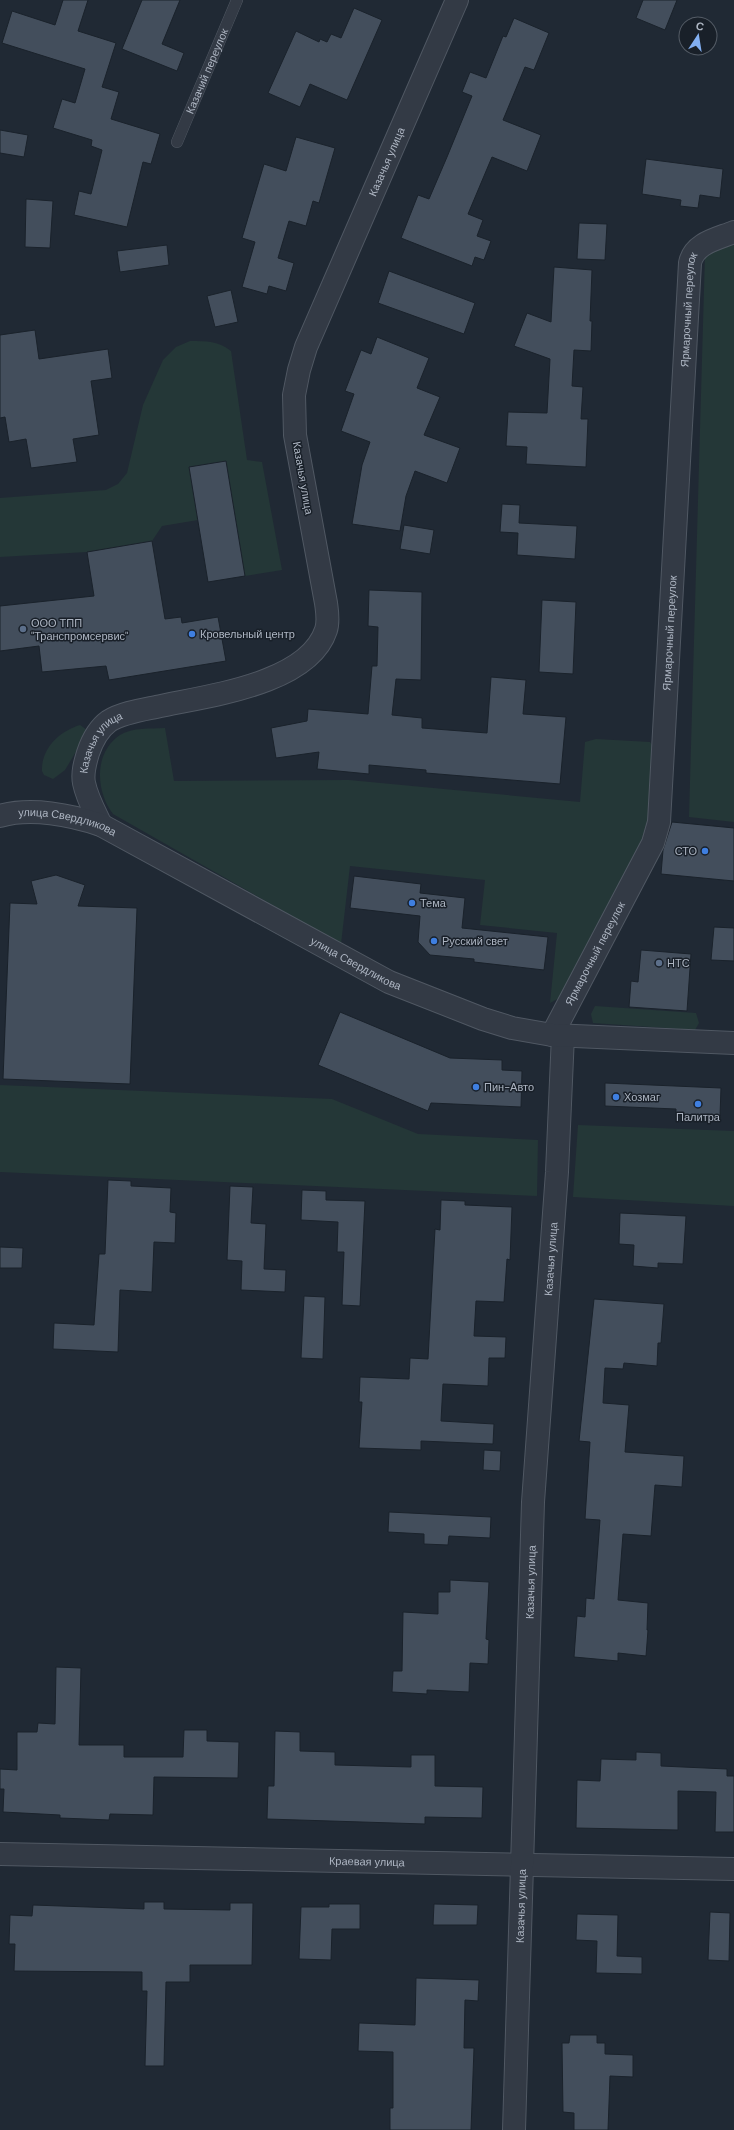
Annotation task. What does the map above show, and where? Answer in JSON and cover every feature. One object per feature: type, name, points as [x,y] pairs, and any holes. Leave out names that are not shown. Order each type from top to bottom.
[{"type":"street","name":"Казачья улица","points":[[101,825],[84,781],[84,766],[89,750],[100,730],[105,725],[121,716],[135,712],[259,683],[280,676],[300,663],[310,654],[324,634],[327,621],[326,602],[295,435],[294,395],[299,370],[306,346],[457,0]]},
{"type":"street","name":"Ярмарочный переулок","points":[[558,1035],[653,843],[659,822],[690,263],[696,249],[734,232]]},
{"type":"street","name":"улица Свердликова","points":[[0,816],[44,813],[81,818],[101,825],[389,982],[483,1019],[512,1028],[558,1035],[734,1043]]},
{"type":"street","name":"Казачья улица","points":[[514,2130],[533,1502],[557,1172],[558,1035]]},
{"type":"street","name":"Краевая улица","points":[[0,1854],[734,1869]]},
{"type":"lane","name":"Казачий переулок","points":[[177,142],[237,0]]},
{"type":"shaded area","points":[[734,243],[734,822],[689,817],[705,254]]},
{"type":"shaded area","points":[[190,341],[217,343],[231,351],[247,460],[262,462],[282,570],[245,576],[226,461],[189,467],[198,520],[162,526],[152,541],[87,552],[0,557],[0,498],[106,490],[118,484],[127,473],[143,405],[163,360],[176,347]]},
{"type":"shaded area","points":[[80,725],[87,730],[86,735],[65,770],[53,779],[44,775],[42,771],[43,763],[48,748],[65,731]]},
{"type":"shaded area","points":[[165,728],[174,781],[349,780],[580,802],[585,742],[596,739],[650,742],[654,748],[648,828],[563,996],[550,1003],[557,933],[480,925],[485,880],[350,866],[341,944],[113,814],[103,795],[101,784],[101,762],[105,752],[111,743],[125,732],[142,729]]},
{"type":"shaded area","points":[[595,1006],[696,1013],[699,1023],[695,1030],[593,1023],[591,1014]]},
{"type":"shaded area","points":[[0,1085],[332,1099],[418,1134],[538,1140],[537,1196],[0,1172]]},
{"type":"shaded area","points":[[578,1125],[734,1131],[734,1206],[573,1197]]},
{"type":"building","points":[[63,0],[88,0],[78,31],[116,43],[102,87],[119,92],[111,119],[160,134],[151,164],[143,162],[127,227],[74,215],[79,191],[91,194],[102,150],[91,146],[92,140],[53,128],[62,99],[75,103],[85,69],[2,43],[12,11],[55,25]]},
{"type":"building","points":[[142,0],[180,0],[162,44],[184,53],[177,71],[122,49]]},
{"type":"building","points":[[643,0],[677,0],[665,30],[636,18]]},
{"type":"building","points":[[354,8],[382,20],[347,100],[310,84],[300,107],[268,93],[296,31],[319,42],[320,39],[327,42],[331,34],[341,38]]},
{"type":"building","points":[[514,18],[549,33],[534,70],[525,67],[503,120],[541,135],[527,171],[492,157],[468,214],[483,220],[477,236],[491,241],[484,260],[475,257],[472,266],[401,238],[418,195],[429,199],[447,157],[472,96],[462,92],[470,72],[486,78],[503,36],[506,37]]},
{"type":"building","points":[[0,130],[28,135],[24,157],[0,153]]},
{"type":"building","points":[[296,137],[335,148],[319,203],[313,201],[306,226],[289,221],[278,258],[294,263],[286,291],[269,286],[267,294],[242,287],[255,242],[242,238],[264,164],[286,171]]},
{"type":"building","points":[[646,159],[723,169],[720,198],[700,195],[698,208],[680,206],[681,200],[642,194]]},
{"type":"building","points":[[26,199],[53,201],[50,248],[25,247]]},
{"type":"building","points":[[579,223],[607,224],[605,260],[577,259]]},
{"type":"building","points":[[167,245],[169,265],[120,272],[117,251]]},
{"type":"building","points":[[554,267],[592,270],[590,321],[592,321],[591,351],[574,350],[572,386],[583,387],[581,419],[588,419],[586,467],[526,464],[527,447],[506,446],[508,412],[547,413],[550,359],[514,346],[527,313],[551,322]]},
{"type":"building","points":[[389,271],[475,303],[464,334],[378,303]]},
{"type":"building","points":[[231,290],[238,322],[215,327],[207,296]]},
{"type":"building","points":[[35,330],[39,359],[108,349],[112,378],[91,381],[99,435],[73,439],[77,462],[31,468],[26,439],[9,442],[5,417],[0,418],[0,335]]},
{"type":"building","points":[[377,337],[429,358],[417,388],[440,397],[424,435],[460,448],[447,483],[415,471],[406,496],[400,531],[352,524],[362,465],[370,442],[341,431],[354,394],[345,391],[361,350],[371,354]]},
{"type":"building","points":[[226,461],[245,576],[208,582],[189,467]]},
{"type":"building","points":[[502,504],[520,505],[519,523],[577,526],[575,559],[517,555],[518,533],[500,532]]},
{"type":"building","points":[[404,525],[434,530],[430,554],[400,549]]},
{"type":"building","points":[[152,541],[165,619],[181,617],[182,623],[218,617],[226,661],[109,680],[106,666],[42,672],[39,646],[0,651],[0,606],[94,596],[87,552]]},
{"type":"building","points":[[369,590],[422,592],[421,680],[396,679],[392,715],[422,718],[422,728],[487,733],[491,677],[526,680],[523,714],[566,717],[560,784],[426,773],[426,770],[369,765],[369,774],[317,769],[319,752],[276,758],[271,728],[307,721],[308,709],[368,714],[372,666],[377,666],[378,627],[368,626]]},
{"type":"building","points":[[542,600],[576,602],[573,674],[539,672]]},
{"type":"building","points":[[672,822],[734,828],[734,881],[661,874],[663,850]]},
{"type":"building","points":[[56,875],[85,885],[78,906],[137,908],[130,1084],[3,1079],[10,903],[37,904],[31,881]]},
{"type":"building","points":[[354,876],[421,884],[420,893],[465,898],[462,928],[548,937],[544,970],[474,962],[474,959],[430,955],[418,942],[420,916],[350,908]]},
{"type":"building","points":[[714,927],[734,928],[734,961],[711,960]]},
{"type":"building","points":[[641,950],[691,954],[687,1011],[629,1007],[631,981],[638,982]]},
{"type":"building","points":[[340,1012],[450,1058],[502,1060],[502,1070],[522,1071],[521,1107],[431,1103],[428,1111],[318,1065]]},
{"type":"building","points":[[605,1083],[721,1088],[720,1116],[676,1114],[676,1109],[605,1106]]},
{"type":"building","points":[[108,1180],[131,1181],[131,1186],[171,1188],[170,1212],[176,1213],[175,1243],[154,1242],[152,1292],[120,1290],[118,1352],[53,1349],[54,1323],[94,1325],[99,1254],[105,1254]]},
{"type":"building","points":[[230,1186],[253,1187],[251,1223],[266,1224],[264,1269],[286,1270],[285,1292],[241,1290],[242,1261],[227,1260]]},
{"type":"building","points":[[302,1190],[326,1191],[326,1200],[365,1201],[360,1306],[342,1305],[344,1252],[337,1252],[338,1222],[301,1220]]},
{"type":"building","points":[[441,1200],[465,1201],[465,1205],[512,1207],[510,1260],[507,1259],[504,1302],[476,1301],[474,1336],[506,1337],[505,1358],[489,1358],[488,1386],[443,1384],[441,1421],[494,1424],[493,1444],[421,1441],[421,1450],[359,1448],[362,1402],[359,1402],[360,1377],[409,1379],[410,1358],[428,1359],[435,1229],[440,1230]]},
{"type":"building","points":[[620,1213],[686,1216],[683,1264],[658,1263],[658,1268],[633,1266],[634,1245],[619,1244]]},
{"type":"building","points":[[0,1247],[23,1248],[22,1268],[0,1268]]},
{"type":"building","points":[[304,1296],[325,1297],[323,1359],[301,1358]]},
{"type":"building","points":[[594,1299],[664,1304],[661,1343],[658,1343],[657,1366],[624,1363],[623,1369],[605,1368],[603,1403],[629,1405],[625,1452],[684,1456],[682,1487],[655,1485],[651,1536],[623,1534],[618,1600],[648,1603],[648,1630],[646,1656],[618,1653],[618,1661],[574,1657],[577,1616],[585,1617],[586,1598],[594,1599],[600,1520],[585,1519],[590,1442],[579,1441]]},
{"type":"building","points":[[484,1450],[501,1451],[500,1471],[483,1470]]},
{"type":"building","points":[[389,1512],[491,1517],[490,1538],[449,1536],[448,1545],[424,1544],[424,1534],[388,1532]]},
{"type":"building","points":[[450,1580],[489,1582],[486,1639],[489,1640],[488,1664],[470,1663],[469,1692],[427,1690],[427,1694],[392,1692],[393,1671],[402,1671],[403,1612],[438,1614],[438,1592],[450,1592]]},
{"type":"building","points":[[56,1667],[81,1668],[79,1745],[124,1745],[124,1757],[183,1757],[184,1730],[207,1730],[207,1741],[239,1742],[238,1778],[154,1777],[153,1815],[110,1814],[109,1820],[60,1818],[60,1815],[3,1812],[4,1789],[0,1789],[0,1769],[17,1770],[17,1732],[37,1732],[38,1723],[55,1724]]},
{"type":"building","points":[[275,1731],[300,1732],[300,1751],[335,1752],[335,1765],[411,1767],[411,1755],[435,1755],[435,1786],[483,1787],[482,1818],[425,1817],[425,1824],[267,1819],[268,1786],[274,1786]]},
{"type":"building","points":[[636,1752],[661,1753],[661,1766],[727,1769],[727,1776],[734,1776],[734,1832],[715,1832],[716,1792],[678,1791],[678,1830],[576,1828],[577,1780],[600,1781],[601,1759],[636,1760]]},
{"type":"building","points":[[144,1902],[164,1902],[164,1909],[230,1910],[230,1903],[253,1903],[252,1965],[190,1965],[190,1982],[166,1982],[164,2066],[145,2066],[147,1991],[142,1991],[142,1972],[14,1971],[15,1944],[9,1944],[10,1915],[32,1916],[33,1905],[144,1909]]},
{"type":"building","points":[[329,1904],[360,1904],[360,1929],[332,1929],[331,1960],[299,1959],[301,1907],[329,1907]]},
{"type":"building","points":[[434,1904],[478,1905],[477,1925],[433,1925]]},
{"type":"building","points":[[710,1912],[730,1913],[729,1961],[708,1960]]},
{"type":"building","points":[[577,1914],[618,1915],[617,1956],[642,1957],[642,1974],[596,1973],[597,1941],[576,1940]]},
{"type":"building","points":[[416,1978],[479,1980],[478,2001],[465,2000],[464,2048],[474,2048],[471,2130],[390,2130],[390,2108],[393,2108],[393,2052],[358,2051],[359,2023],[415,2025]]},
{"type":"building","points":[[570,2035],[597,2035],[597,2043],[605,2043],[605,2054],[633,2055],[633,2077],[610,2076],[608,2130],[574,2130],[574,2113],[563,2112],[562,2043],[569,2043]]},
{"type":"place","name":"ООО ТПП \"Транспромсервис\"","points":[[23,629]]},
{"type":"place","name":"Кровельный центр","points":[[192,634]]},
{"type":"place","name":"СТО","points":[[705,851]]},
{"type":"place","name":"Тема","points":[[412,903]]},
{"type":"place","name":"Русский свет","points":[[434,941]]},
{"type":"place","name":"НТС","points":[[659,963]]},
{"type":"place","name":"Пин-Авто","points":[[476,1087]]},
{"type":"place","name":"Хозмаг","points":[[616,1097]]},
{"type":"place","name":"Палитра","points":[[698,1104]]}]
